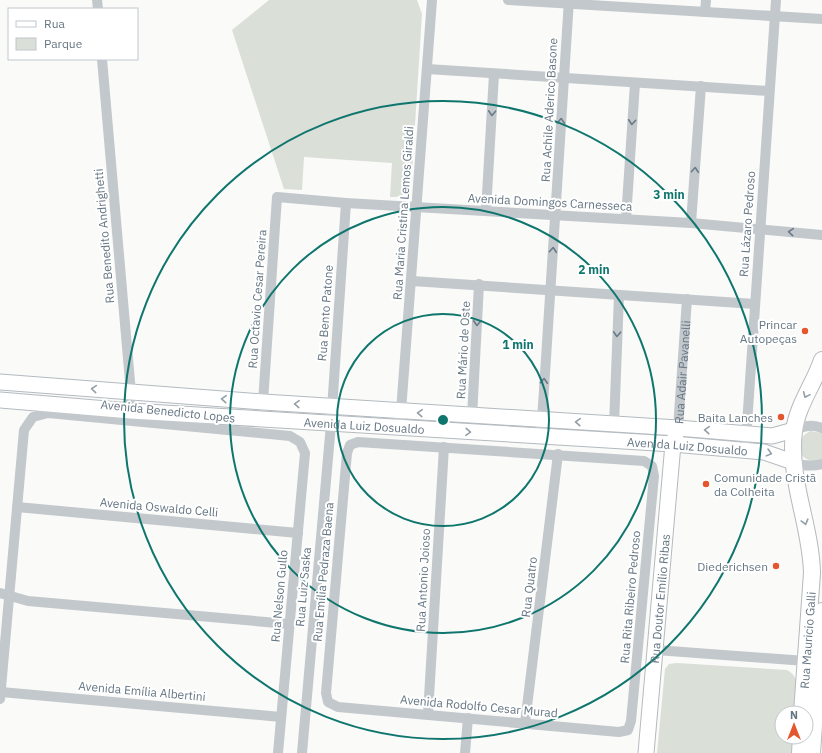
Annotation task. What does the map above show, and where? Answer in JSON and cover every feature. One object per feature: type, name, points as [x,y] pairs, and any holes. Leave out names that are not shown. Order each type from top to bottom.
[{"type":"main road","name":"Rua Mauricio Galli","points":[[812,753],[815,661],[812,554],[798,498],[793,462],[794,430],[802,405],[822,360]]},
{"type":"main road","name":"Rua Mauricio Galli","points":[[804,705],[815,661],[822,611]]},
{"type":"street","name":"Rua Maria Cristina Lemos Giraldi","points":[[398,428],[401,411],[412,281],[416,207],[432,0]]},
{"type":"street","points":[[508,0],[639,4],[705,12],[822,19]]},
{"type":"street","points":[[705,12],[706,0]]},
{"type":"street","name":"Rua Lázaro Pedroso","points":[[744,449],[776,0]]},
{"type":"street","name":"Rua Achile Aderico Basone","points":[[541,436],[568,2]]},
{"type":"street","name":"Rua Benedito Andrighetti","points":[[102,60],[131,392],[131,411]]},
{"type":"street","points":[[427,69],[769,91]]},
{"type":"street","points":[[486,211],[494,74]]},
{"type":"street","points":[[626,219],[635,83]]},
{"type":"street","points":[[691,223],[701,86]]},
{"type":"street","name":"Avenida Domingos Carnesseca","points":[[277,197],[346,203],[691,223],[822,235]]},
{"type":"street","name":"Rua Octavio Cesar Pereira","points":[[263,402],[277,197]]},
{"type":"street","name":"Rua Bento Patone","points":[[331,424],[346,203]]},
{"type":"street","points":[[412,281],[479,284],[755,304]]},
{"type":"street","name":"Rua Mário de Oste","points":[[472,417],[479,284]]},
{"type":"street","points":[[614,425],[619,295]]},
{"type":"street","name":"Rua Adair Pavanelli","points":[[673,444],[678,428],[686,299]]},
{"type":"street","name":"Avenida Luiz Dosualdo","points":[[0,382],[472,417],[678,428],[772,436],[804,426],[815,426],[822,428]]},
{"type":"street","name":"Avenida Luiz Dosualdo","points":[[0,400],[131,411],[744,449],[764,452],[803,466],[813,467],[822,464]]},
{"type":"street","name":"Avenida Benedicto Lopes","points":[[17,507],[24,430],[33,417],[40,414],[55,413],[290,436],[300,442]]},
{"type":"street","name":"Rua Luiz Saska","points":[[302,753],[331,424]]},
{"type":"street","name":"Rua Nelson Gullo","points":[[278,753],[305,453],[300,442]]},
{"type":"street","name":"Rua Emília Pedraza Baena","points":[[328,702],[326,693],[347,453],[350,445],[358,442],[444,447]]},
{"type":"street","name":"Rua Doutor Emílio Ribas","points":[[646,753],[673,444]]},
{"type":"street","points":[[444,447],[558,454]]},
{"type":"street","name":"Rua Antonio Joioso","points":[[428,714],[444,447]]},
{"type":"street","name":"Rua Rita Ribeiro Pedroso","points":[[558,454],[644,461],[652,466],[653,484],[631,722],[628,730]]},
{"type":"street","name":"Rua Quatro","points":[[525,722],[558,454]]},
{"type":"street","points":[[0,695],[5,595],[17,507]]},
{"type":"street","name":"Avenida Oswaldo Celli","points":[[17,507],[298,533]]},
{"type":"street","points":[[5,595],[28,601],[289,624]]},
{"type":"street","points":[[4,609],[28,601]]},
{"type":"street","points":[[656,650],[815,661]]},
{"type":"street","name":"Avenida Emília Albertini","points":[[0,695],[281,717]]},
{"type":"street","name":"Avenida Rodolfo Cesar Murad","points":[[328,702],[338,707],[525,722],[619,732],[628,730]]},
{"type":"street","points":[[465,753],[468,718]]},
{"type":"green space","points":[[269,0],[417,0],[422,14],[411,188],[409,191],[399,196],[390,197],[392,163],[304,157],[302,190],[284,189],[232,30]]},
{"type":"green space","points":[[810,431],[822,433],[822,460],[808,460],[800,452],[800,441]]},
{"type":"green space","points":[[677,663],[787,670],[792,674],[797,683],[796,705],[774,705],[774,745],[794,745],[793,753],[657,753],[665,669],[669,664]]},
{"type":"place","name":"Princar Autopeças","points":[[805,331]]},
{"type":"place","name":"Baita Lanches","points":[[781,417]]},
{"type":"place","name":"Comunidade Cristã da Colheita","points":[[706,484]]},
{"type":"place","name":"Diederichsen","points":[[776,566]]}]
